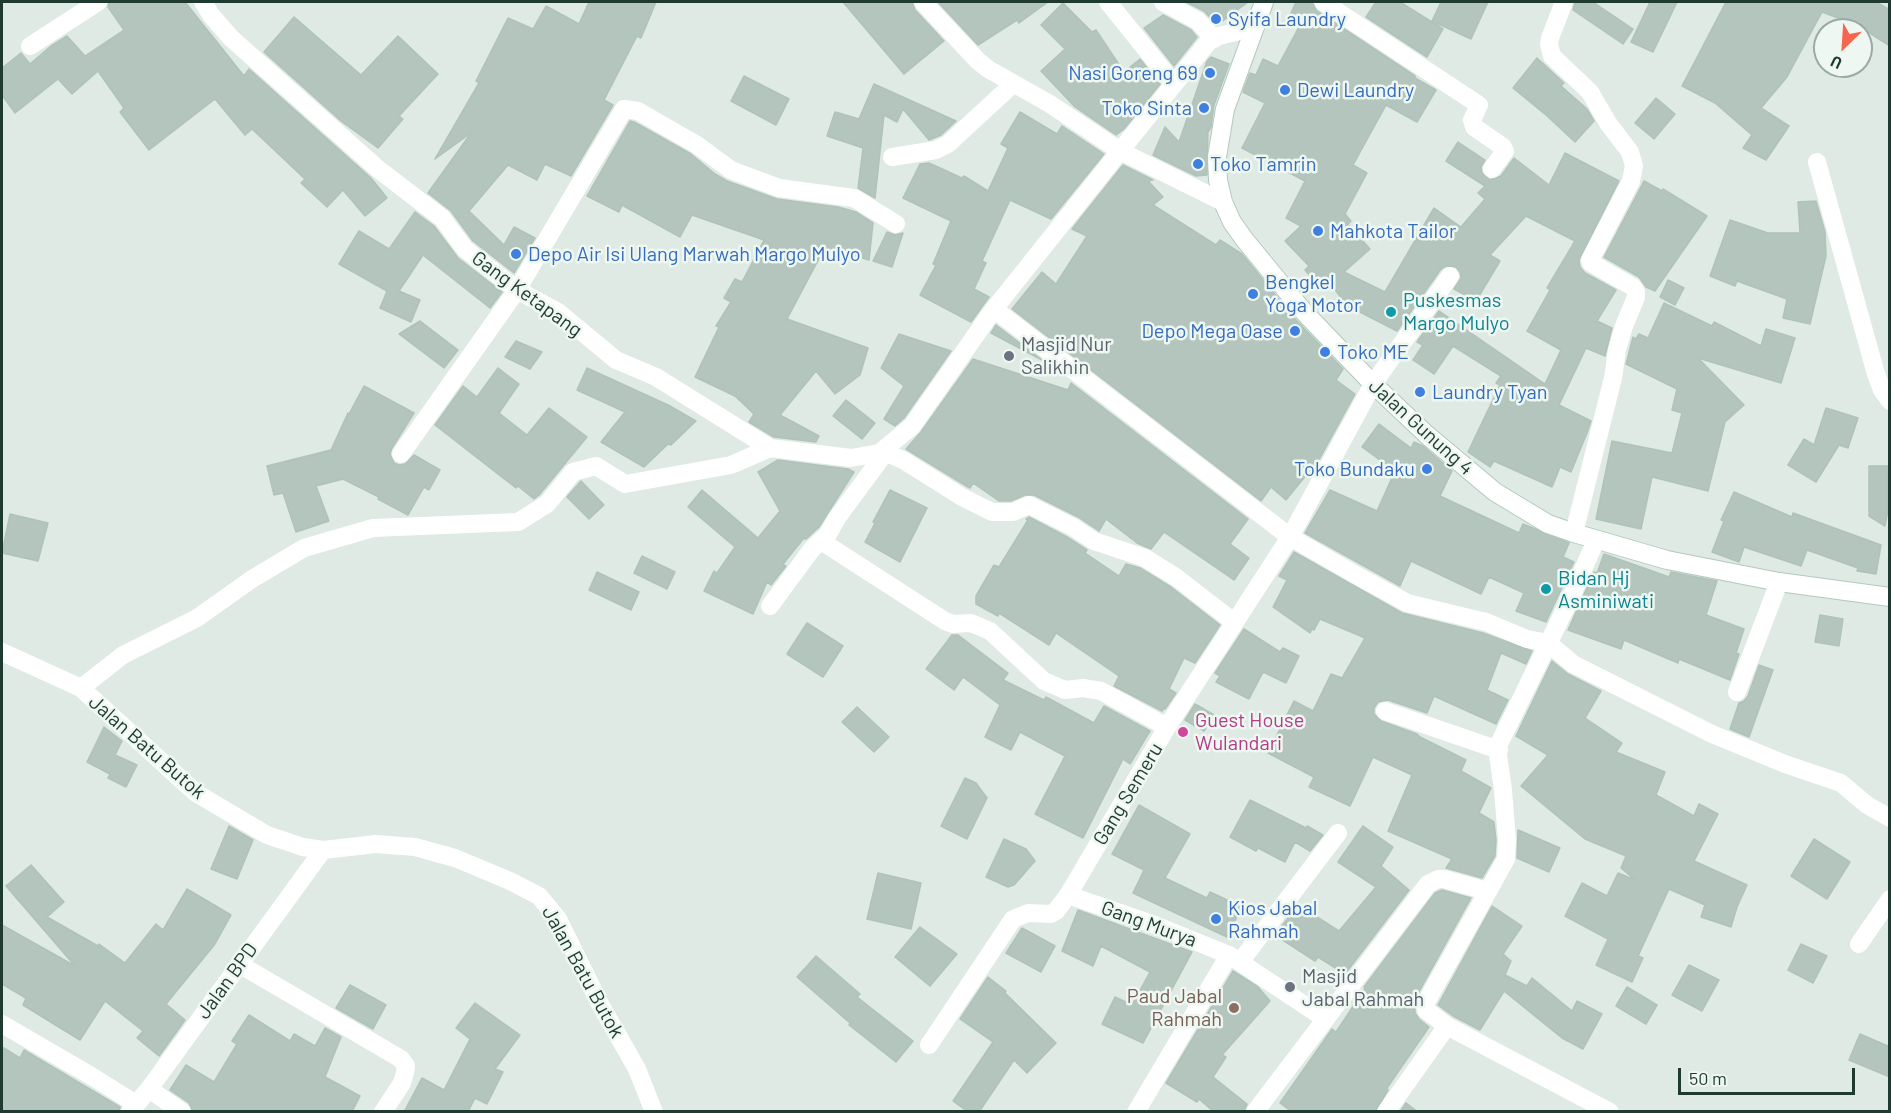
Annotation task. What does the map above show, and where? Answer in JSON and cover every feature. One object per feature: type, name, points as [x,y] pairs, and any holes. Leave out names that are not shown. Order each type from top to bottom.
[{"type":"street","points":[[30,46],[98,2]]},
{"type":"street","name":"Gang Ketapang","points":[[202,2],[231,38],[378,169],[442,218],[465,249],[517,290],[558,312],[616,360],[656,377],[770,448],[852,458],[885,453]]},
{"type":"street","points":[[923,2],[978,61],[1013,84],[1050,104],[1120,151],[1223,202]]},
{"type":"street","points":[[1108,2],[1174,84]]},
{"type":"street","points":[[1163,2],[1193,17],[1214,39]]},
{"type":"street","name":"Jalan Gunung 4","points":[[1264,2],[1233,81],[1219,136],[1218,180],[1223,202],[1232,222],[1244,239],[1304,312],[1427,435],[1495,492],[1548,524],[1667,560],[1779,582],[1890,597]]},
{"type":"street","points":[[1323,2],[1479,105],[1472,120],[1474,127],[1503,147],[1505,151],[1492,169]]},
{"type":"street","points":[[1564,2],[1550,38],[1552,56],[1590,92],[1608,123],[1630,152],[1634,166],[1631,181],[1590,260],[1591,263],[1633,287],[1636,297],[1617,350],[1613,378],[1574,533]]},
{"type":"street","points":[[885,453],[882,451],[912,426],[994,309],[1198,52],[1214,39],[1255,27]]},
{"type":"street","points":[[892,157],[936,150],[948,144],[1013,84]]},
{"type":"street","points":[[401,454],[517,290],[621,111],[626,108],[638,111],[698,145],[731,170],[779,188],[854,198],[896,224]]},
{"type":"street","points":[[1817,162],[1876,374],[1882,390],[1890,401]]},
{"type":"street","name":"Gang Semeru","points":[[930,1045],[1013,919],[1028,913],[1051,914],[1068,895],[1167,727],[1290,537],[1374,384],[1450,276]]},
{"type":"street","points":[[994,309],[1290,537],[1407,603],[1486,622],[1527,639],[1548,643],[1573,663],[1712,734],[1785,764],[1841,783],[1867,806],[1890,818]]},
{"type":"street","points":[[81,688],[123,655],[197,618],[252,579],[304,548],[373,528],[518,522],[547,504],[573,472],[596,466],[625,484],[731,465],[770,448]]},
{"type":"street","points":[[770,606],[828,534],[837,518],[885,453]]},
{"type":"street","points":[[885,453],[903,460],[992,512],[1013,512],[1029,505],[1073,527],[1094,542],[1145,558],[1177,578],[1234,622]]},
{"type":"street","points":[[1596,540],[1571,597],[1502,735],[1498,750],[1507,852],[1504,863],[1425,1005],[1426,1010],[1447,1026],[1601,1109]]},
{"type":"street","points":[[821,541],[945,621],[954,624],[971,623],[990,631],[1044,681],[1065,690],[1073,691],[1083,688],[1101,691],[1167,727]]},
{"type":"street","points":[[1737,692],[1779,582]]},
{"type":"street","name":"Jalan Batu Butok","points":[[2,652],[81,688],[196,793],[267,835],[294,845],[323,850],[376,844],[415,847],[455,858],[539,896],[558,919],[600,1005],[637,1069],[654,1112]]},
{"type":"street","points":[[1385,711],[1498,750]]},
{"type":"street","points":[[1136,1112],[1234,958],[1338,833]]},
{"type":"street","name":"Jalan BPD","points":[[133,1108],[323,850]]},
{"type":"street","points":[[1255,1112],[1324,1018],[1428,884],[1444,879],[1487,891]]},
{"type":"street","name":"Gang Murya","points":[[1068,895],[1155,925],[1234,958],[1324,1018]]},
{"type":"street","points":[[1859,944],[1890,899]]},
{"type":"street","points":[[239,964],[401,1059],[406,1066],[402,1083],[383,1112]]},
{"type":"street","points":[[2,1024],[93,1077],[133,1108]]},
{"type":"street","points":[[1386,1112],[1447,1026]]},
{"type":"street","points":[[149,1089],[182,1112]]},
{"type":"building","points":[[109,2],[185,2],[244,76],[249,69],[371,178],[387,198],[365,216],[343,190],[327,207],[301,183],[305,179],[252,129],[245,135],[215,99],[149,150],[120,112],[124,108],[98,71],[72,94],[58,79],[15,113],[2,95],[2,68],[21,53],[30,64],[67,36],[85,56],[124,30],[108,7]]},
{"type":"building","points":[[589,2],[656,2],[641,38],[637,36],[604,100],[613,105],[571,176],[545,164],[537,180],[508,165],[469,211],[504,245],[514,227],[535,238],[514,273],[473,241],[451,211],[428,193],[471,133],[435,159],[479,83],[476,81],[508,18],[533,29],[546,6],[579,24]]},
{"type":"building","points":[[843,2],[912,2],[915,10],[944,41],[904,74]]},
{"type":"building","points":[[938,2],[1048,2],[1019,23],[1017,20],[978,45]]},
{"type":"building","name":"Syifa Laundry","points":[[1186,2],[1248,2],[1217,25],[1204,11]]},
{"type":"building","points":[[1296,2],[1312,2],[1317,11],[1436,90],[1417,122],[1386,105],[1353,165],[1367,173],[1345,214],[1351,221],[1348,224],[1370,249],[1344,272],[1385,292],[1434,208],[1461,227],[1485,199],[1478,193],[1485,186],[1446,161],[1458,142],[1485,160],[1481,167],[1482,173],[1490,180],[1501,176],[1514,158],[1549,185],[1565,153],[1619,181],[1579,260],[1580,267],[1585,273],[1616,290],[1597,321],[1612,328],[1605,356],[1586,348],[1559,405],[1591,421],[1571,472],[1560,467],[1552,487],[1494,461],[1490,467],[1468,452],[1500,385],[1496,383],[1501,376],[1453,346],[1434,374],[1413,360],[1423,345],[1417,342],[1439,311],[1545,384],[1561,350],[1527,331],[1550,290],[1547,288],[1575,241],[1526,216],[1490,255],[1500,261],[1476,301],[1454,289],[1461,278],[1460,272],[1456,267],[1446,266],[1441,269],[1397,331],[1354,309],[1351,311],[1330,283],[1322,290],[1305,270],[1309,266],[1285,241],[1301,226],[1286,218],[1305,181],[1242,148],[1265,103],[1243,92],[1250,73],[1256,75],[1263,59],[1278,66],[1299,27],[1287,22]]},
{"type":"building","points":[[1376,2],[1400,2],[1443,29],[1427,57],[1366,17]]},
{"type":"building","points":[[1441,2],[1488,2],[1471,39],[1432,21]]},
{"type":"building","points":[[1575,2],[1593,2],[1633,29],[1623,44],[1573,10]]},
{"type":"building","points":[[1650,2],[1677,2],[1653,52],[1631,42]]},
{"type":"building","points":[[1726,2],[1876,2],[1890,10],[1890,46],[1873,35],[1873,18],[1838,18],[1822,12],[1819,18],[1813,18],[1813,29],[1787,77],[1761,108],[1789,126],[1766,160],[1743,148],[1752,135],[1715,103],[1682,86]]},
{"type":"building","points":[[1063,3],[1092,32],[1096,30],[1124,72],[1140,59],[1160,84],[1124,129],[1116,135],[1075,107],[1041,71],[1065,49],[1041,25]]},
{"type":"building","points":[[1163,15],[1191,30],[1197,37],[1174,66],[1144,28]]},
{"type":"building","points":[[294,17],[361,75],[398,36],[438,74],[399,116],[403,119],[378,148],[341,121],[264,52]]},
{"type":"building","points":[[1211,57],[1229,64],[1214,105],[1211,127],[1208,130],[1207,175],[1196,176],[1153,155],[1165,127],[1179,142],[1207,61]]},
{"type":"building","points":[[1537,58],[1564,83],[1561,86],[1587,109],[1594,121],[1575,142],[1513,88]]},
{"type":"building","points":[[744,76],[789,99],[776,125],[731,101]]},
{"type":"building","points":[[874,84],[956,121],[941,135],[929,140],[903,109],[897,122],[884,115],[875,198],[858,188],[863,148],[827,136],[835,112],[859,119]]},
{"type":"building","points":[[1656,98],[1675,114],[1654,139],[1635,123]]},
{"type":"building","points":[[1020,112],[1057,134],[1062,126],[1104,154],[1051,219],[1010,200],[982,261],[986,263],[974,289],[989,297],[971,322],[920,295],[936,265],[933,264],[951,221],[903,198],[920,164],[929,163],[962,178],[964,176],[988,191],[1008,148],[1001,144]]},
{"type":"building","points":[[630,121],[691,154],[727,181],[777,199],[838,207],[856,212],[873,223],[869,260],[836,250],[834,257],[822,253],[787,319],[868,348],[860,375],[835,394],[816,371],[780,415],[819,436],[816,442],[774,437],[749,422],[754,414],[735,396],[695,377],[719,327],[716,326],[731,302],[724,298],[735,279],[742,282],[764,240],[692,215],[680,237],[622,205],[619,212],[587,196]]},
{"type":"building","points":[[1123,165],[1153,180],[1148,181],[1163,197],[1153,205],[1216,245],[1220,240],[1242,254],[1295,319],[1343,369],[1336,380],[1355,394],[1320,458],[1286,500],[1271,487],[1261,501],[1012,309],[1042,272],[1056,284],[1087,236],[1072,229]]},
{"type":"building","points":[[1644,181],[1662,191],[1663,189],[1707,216],[1655,291],[1646,287],[1639,277],[1604,257]]},
{"type":"building","points":[[1816,201],[1825,232],[1826,256],[1810,324],[1783,318],[1787,299],[1737,281],[1735,286],[1710,276],[1730,220],[1768,233],[1800,233],[1798,202]]},
{"type":"building","points":[[415,212],[434,226],[458,258],[502,292],[490,308],[423,255],[399,291],[420,300],[411,322],[380,308],[387,291],[339,264],[359,231],[389,249]]},
{"type":"building","points":[[887,232],[895,235],[903,233],[892,267],[873,261]]},
{"type":"building","points":[[1668,280],[1684,288],[1675,305],[1660,297]]},
{"type":"building","points":[[1664,303],[1712,326],[1714,322],[1761,346],[1766,329],[1795,338],[1781,383],[1698,358],[1744,405],[1725,422],[1708,491],[1652,477],[1641,529],[1596,519],[1612,441],[1672,453],[1682,413],[1672,410],[1677,389],[1626,364],[1633,337],[1636,339],[1639,334],[1648,338]]},
{"type":"building","points":[[420,321],[458,350],[444,368],[399,334]]},
{"type":"building","points":[[996,325],[1042,360],[991,333]]},
{"type":"building","points":[[899,334],[951,351],[904,418],[895,426],[884,419],[904,386],[881,368]]},
{"type":"building","points":[[516,341],[542,352],[530,369],[505,357]]},
{"type":"building","points":[[973,359],[1068,390],[1071,383],[1248,519],[1230,544],[1249,558],[1234,580],[1164,532],[1151,549],[1137,543],[1106,519],[1099,531],[1078,517],[1034,495],[1025,495],[1011,501],[999,501],[973,483],[970,488],[968,487],[906,449],[921,432]]},
{"type":"building","points":[[498,368],[519,384],[499,413],[527,435],[549,408],[587,437],[534,499],[518,486],[516,488],[435,425],[463,386],[477,397]]},
{"type":"building","points":[[587,368],[668,405],[696,421],[644,467],[601,442],[625,412],[577,390]]},
{"type":"building","points":[[364,386],[414,413],[392,448],[390,454],[394,463],[405,464],[414,455],[440,470],[429,490],[424,487],[408,515],[343,479],[316,486],[329,521],[296,532],[283,493],[274,495],[267,466],[331,450],[348,413]]},
{"type":"building","points":[[846,400],[875,423],[862,439],[833,416]]},
{"type":"building","points":[[1826,408],[1858,418],[1848,448],[1839,445],[1816,482],[1788,465],[1804,439],[1814,445]]},
{"type":"building","points":[[1379,424],[1411,448],[1414,442],[1423,446],[1452,471],[1440,496],[1519,533],[1523,524],[1569,543],[1563,557],[1574,562],[1546,622],[1516,611],[1524,593],[1489,577],[1481,594],[1411,561],[1400,586],[1305,533],[1330,490],[1377,511],[1395,471],[1362,447]]},
{"type":"building","points":[[778,460],[848,469],[854,472],[819,527],[806,539],[804,538],[783,564],[786,566],[771,585],[767,582],[753,614],[704,591],[714,571],[717,573],[735,547],[688,507],[702,490],[758,538],[780,511],[758,472]]},
{"type":"building","points":[[1869,466],[1888,466],[1888,510],[1885,526],[1869,516]]},
{"type":"building","points":[[581,481],[604,505],[589,519],[567,497]]},
{"type":"building","points":[[890,490],[927,508],[900,562],[865,542]]},
{"type":"building","points":[[1734,492],[1792,517],[1793,513],[1881,545],[1876,574],[1857,571],[1858,568],[1807,550],[1801,566],[1744,547],[1739,562],[1712,552],[1724,521],[1721,520]]},
{"type":"building","points":[[10,514],[48,523],[38,561],[2,553]]},
{"type":"building","points":[[1029,517],[1087,550],[1085,553],[1119,576],[1126,564],[1140,568],[1171,587],[1220,625],[1195,663],[1184,658],[1169,689],[1176,693],[1165,709],[1162,711],[1114,686],[1119,676],[1056,633],[1049,645],[999,613],[998,616],[976,604],[976,596],[994,565],[999,567]]},
{"type":"building","points":[[1294,552],[1402,613],[1483,633],[1532,651],[1526,664],[1501,653],[1487,690],[1508,700],[1496,724],[1434,696],[1427,713],[1388,700],[1378,702],[1374,708],[1374,714],[1381,721],[1417,734],[1466,760],[1461,771],[1491,788],[1479,813],[1494,822],[1495,856],[1482,878],[1446,868],[1452,859],[1388,831],[1412,775],[1373,757],[1350,806],[1309,787],[1314,777],[1268,753],[1294,701],[1313,711],[1331,674],[1342,678],[1365,638],[1320,619],[1310,633],[1273,607],[1287,580],[1279,576]]},
{"type":"building","points":[[1604,554],[1669,577],[1671,572],[1717,581],[1706,615],[1744,629],[1730,680],[1679,659],[1678,663],[1624,640],[1621,649],[1568,630],[1594,572],[1597,573]]},
{"type":"building","points":[[642,556],[675,572],[667,589],[634,573]]},
{"type":"building","points":[[597,572],[639,592],[631,610],[589,590]]},
{"type":"building","points":[[1820,615],[1843,619],[1839,646],[1815,642]]},
{"type":"building","points":[[807,623],[843,646],[823,677],[787,654]]},
{"type":"building","points":[[1244,629],[1280,652],[1283,648],[1299,656],[1286,683],[1263,672],[1249,699],[1216,682],[1220,676],[1215,673]]},
{"type":"building","points":[[952,635],[958,635],[1008,673],[1003,680],[1044,700],[1046,697],[1094,723],[1104,706],[1150,731],[1130,764],[1123,759],[1083,838],[1035,814],[1065,756],[1020,732],[1011,750],[985,737],[1000,705],[963,677],[954,690],[926,669]]},
{"type":"building","points":[[1552,661],[1568,674],[1601,691],[1585,718],[1622,743],[1616,752],[1665,772],[1656,795],[1694,816],[1699,804],[1718,814],[1694,861],[1747,885],[1731,927],[1701,917],[1705,905],[1669,889],[1638,956],[1643,958],[1632,982],[1596,965],[1608,939],[1565,916],[1582,883],[1607,896],[1618,873],[1635,880],[1621,868],[1626,856],[1585,839],[1521,786],[1548,755],[1516,736]]},
{"type":"building","points":[[1759,665],[1773,670],[1749,737],[1730,729],[1739,703],[1748,696]]},
{"type":"building","points":[[1195,704],[1214,715],[1204,731],[1185,720]]},
{"type":"building","points":[[857,707],[889,737],[874,752],[842,722]]},
{"type":"building","points":[[104,727],[122,741],[115,755],[137,765],[126,787],[108,778],[110,774],[87,762]]},
{"type":"building","points":[[965,778],[976,783],[987,798],[967,839],[941,826]]},
{"type":"building","points":[[1250,800],[1323,835],[1310,851],[1295,842],[1285,862],[1258,848],[1256,851],[1230,837]]},
{"type":"building","points":[[1139,805],[1190,834],[1165,878],[1207,898],[1210,892],[1242,907],[1227,937],[1133,893],[1144,870],[1112,854]]},
{"type":"building","points":[[229,826],[253,840],[237,879],[211,869]]},
{"type":"building","points":[[1363,826],[1393,847],[1381,866],[1409,890],[1345,974],[1318,957],[1315,961],[1275,935],[1298,905],[1339,931],[1376,887],[1338,862]]},
{"type":"building","points":[[1518,830],[1560,848],[1549,872],[1517,858]]},
{"type":"building","points":[[1004,839],[1026,849],[1035,861],[1014,885],[1008,887],[986,877]]},
{"type":"building","points":[[1814,839],[1850,862],[1827,899],[1791,876]]},
{"type":"building","points":[[31,865],[64,902],[47,917],[98,946],[99,944],[125,963],[156,924],[163,930],[187,889],[231,915],[215,944],[166,1004],[185,1020],[159,1056],[137,1038],[143,1031],[105,1001],[80,1040],[23,1005],[26,998],[2,984],[2,925],[75,966],[6,886]]},
{"type":"building","points":[[878,873],[921,883],[911,929],[867,919]]},
{"type":"building","points":[[1442,890],[1471,898],[1415,999],[1415,1013],[1429,1027],[1387,1088],[1375,1112],[1292,1112],[1280,1103],[1332,1029],[1336,1032],[1366,987],[1364,987],[1435,893]]},
{"type":"building","points":[[1492,906],[1522,926],[1503,954],[1511,961],[1505,975],[1527,986],[1532,978],[1572,1011],[1577,1001],[1602,1014],[1583,1049],[1562,1038],[1504,991],[1480,1030],[1438,1005]]},
{"type":"building","points":[[1078,910],[1192,952],[1143,1043],[1102,1024],[1115,997],[1132,1005],[1150,972],[1101,946],[1093,966],[1062,951]]},
{"type":"building","points":[[920,927],[957,954],[930,986],[895,957]]},
{"type":"building","points":[[1022,928],[1055,946],[1041,972],[1006,953]]},
{"type":"building","points":[[1801,944],[1827,956],[1813,983],[1788,970]]},
{"type":"building","points":[[816,956],[860,994],[857,997],[913,1041],[896,1062],[849,1025],[850,1023],[797,977]]},
{"type":"building","points":[[1689,965],[1719,980],[1702,1011],[1672,995]]},
{"type":"building","points":[[1233,971],[1258,987],[1270,1001],[1222,1055],[1226,1057],[1213,1077],[1247,1104],[1244,1112],[1214,1112],[1199,1099],[1197,1102],[1166,1083]]},
{"type":"building","points":[[988,977],[1006,991],[1005,993],[1056,1043],[1027,1073],[1014,1060],[979,1112],[968,1112],[953,1101],[993,1042],[960,1019]]},
{"type":"building","points":[[350,985],[386,1005],[373,1029],[336,1008]]},
{"type":"building","points":[[1627,987],[1657,1005],[1646,1024],[1616,1006]]},
{"type":"building","points":[[475,1003],[520,1035],[495,1069],[503,1072],[487,1104],[475,1098],[468,1112],[404,1112],[422,1078],[444,1090],[470,1039],[456,1028]]},
{"type":"building","points":[[249,1015],[290,1041],[294,1034],[315,1046],[325,1028],[341,1037],[325,1077],[360,1096],[352,1112],[193,1112],[189,1103],[170,1090],[186,1065],[214,1082],[237,1044],[232,1041]]},
{"type":"building","points":[[1860,1034],[1890,1047],[1890,1077],[1849,1060]]},
{"type":"building","points":[[2,1047],[20,1058],[24,1050],[120,1107],[119,1112],[2,1112]]},
{"type":"building","points":[[1406,1103],[1418,1112],[1400,1112]]},
{"type":"place","name":"Syifa Laundry","points":[[1216,19]]},
{"type":"place","name":"Nasi Goreng 69","points":[[1210,73]]},
{"type":"place","name":"Dewi Laundry","points":[[1285,90]]},
{"type":"place","name":"Toko Sinta","points":[[1204,108]]},
{"type":"place","name":"Toko Tamrin","points":[[1198,164]]},
{"type":"place","name":"Mahkota Tailor","points":[[1318,231]]},
{"type":"place","name":"Depo Air Isi Ulang Marwah Margo Mulyo","points":[[516,254]]},
{"type":"place","name":"Bengkel Yoga Motor","points":[[1253,294]]},
{"type":"place","name":"Puskesmas Margo Mulyo","points":[[1391,312]]},
{"type":"place","name":"Depo Mega Oase","points":[[1295,331]]},
{"type":"place","name":"Toko ME","points":[[1325,352]]},
{"type":"place","name":"Masjid Nur Salikhin","points":[[1009,356]]},
{"type":"place","name":"Laundry Tyan","points":[[1420,392]]},
{"type":"place","name":"Toko Bundaku","points":[[1427,469]]},
{"type":"place","name":"Bidan Hj Asminiwati","points":[[1546,589]]},
{"type":"place","name":"Guest House Wulandari","points":[[1183,732]]},
{"type":"place","name":"Kios Jabal Rahmah","points":[[1216,919]]},
{"type":"place","name":"Masjid Jabal Rahmah","points":[[1290,987]]},
{"type":"place","name":"Paud Jabal Rahmah","points":[[1234,1008]]}]
